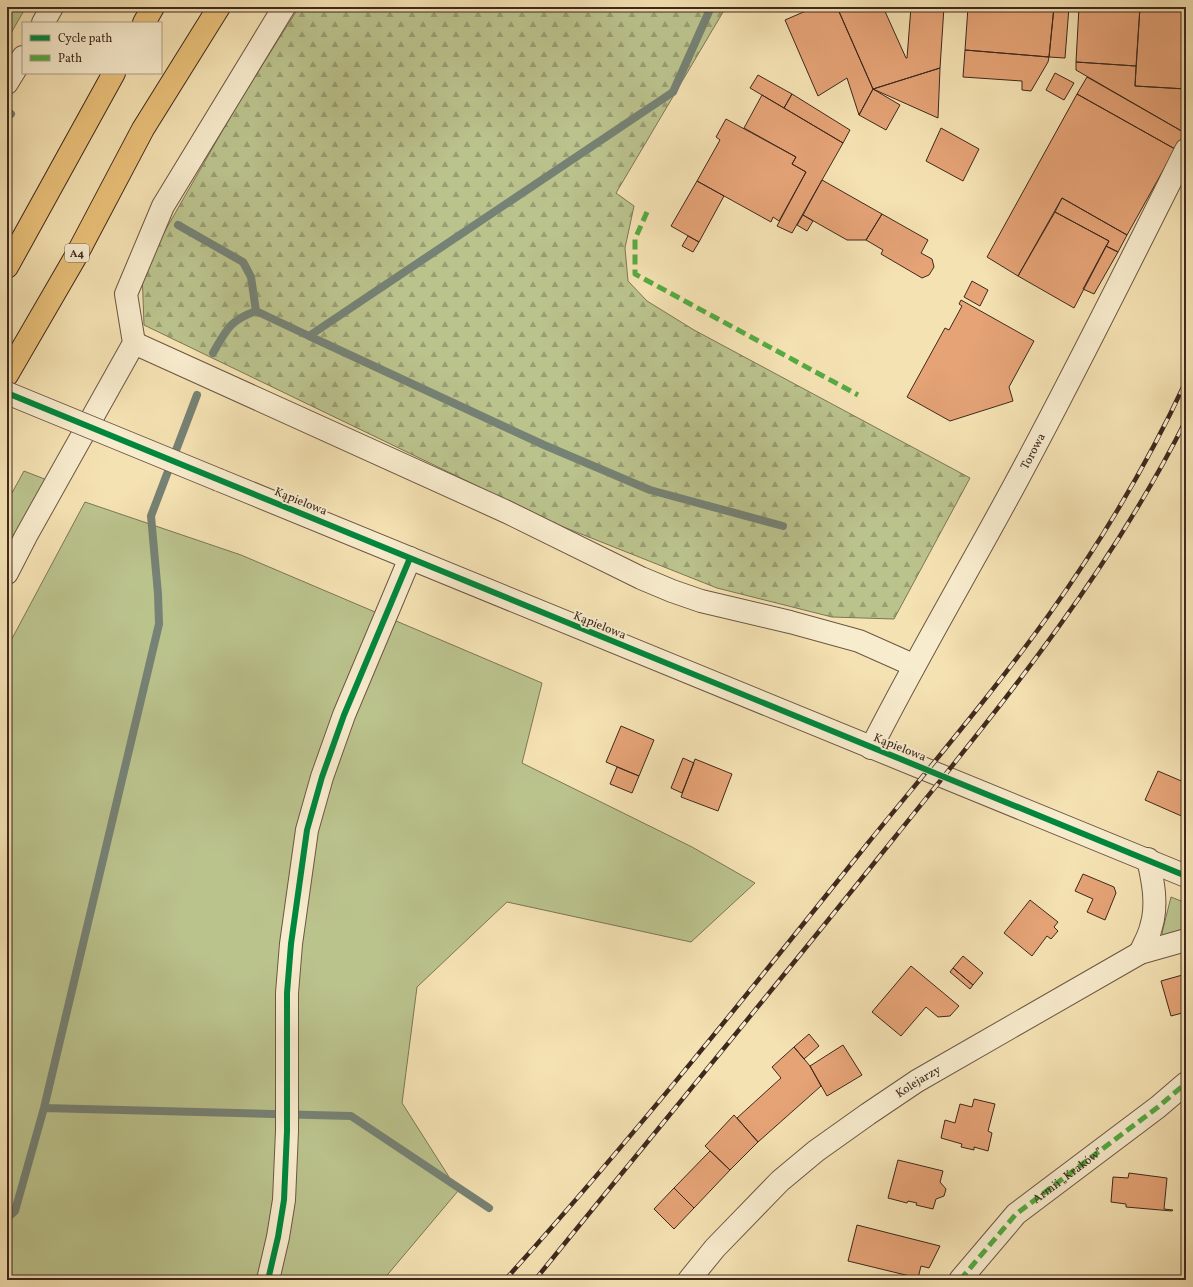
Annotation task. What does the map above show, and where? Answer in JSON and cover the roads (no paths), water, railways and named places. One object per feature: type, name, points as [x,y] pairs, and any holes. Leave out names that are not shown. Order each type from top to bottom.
[{"type":"highway","points":[[145,22],[154,7]]},
{"type":"highway","name":"A4","points":[[7,375],[76,256],[143,129],[219,7]]},
{"type":"highway","points":[[7,267],[113,74]]},
{"type":"street","points":[[44,22],[52,7]]},
{"type":"street","points":[[7,573],[26,536],[134,343],[126,294],[163,206],[284,7]]},
{"type":"street","points":[[7,83],[22,58]]},
{"type":"street","name":"Torowa","points":[[871,748],[913,665],[944,613],[1065,392],[1186,150]]},
{"type":"street","points":[[134,343],[507,512],[642,578],[672,591],[700,601],[790,622],[859,641],[913,665]]},
{"type":"street","name":"Kąpielowa","points":[[7,393],[871,748],[1148,859],[1186,876]]},
{"type":"street","points":[[268,1280],[284,1200],[287,1132],[287,993],[291,944],[307,830],[322,777],[344,715],[410,558]]},
{"type":"street","points":[[1140,953],[1151,927],[1154,904],[1153,882],[1148,859]]},
{"type":"street","name":"Kolejarzy","points":[[689,1280],[715,1248],[749,1212],[780,1181],[816,1151],[917,1082],[1140,953],[1186,940]]},
{"type":"street","name":"Armii „Kraków”","points":[[960,1280],[1016,1214],[1186,1083]]},
{"type":"waterway","points":[[213,353],[234,322],[256,311],[309,336],[673,92],[711,7]]},
{"type":"waterway","points":[[7,111],[11,114]]},
{"type":"waterway","points":[[178,225],[243,262],[251,277],[256,311]]},
{"type":"waterway","points":[[309,336],[544,445],[650,490],[783,526]]},
{"type":"waterway","points":[[7,1218],[15,1211],[44,1108],[159,624],[158,594],[151,516],[197,395]]},
{"type":"waterway","points":[[44,1108],[351,1116],[489,1208]]},
{"type":"railway","points":[[505,1280],[645,1119],[960,731],[1027,645],[1087,560],[1123,502],[1156,442],[1186,381]]},
{"type":"railway","points":[[535,1280],[850,893],[1014,687],[1088,585],[1123,532],[1156,477],[1186,420]]}]
